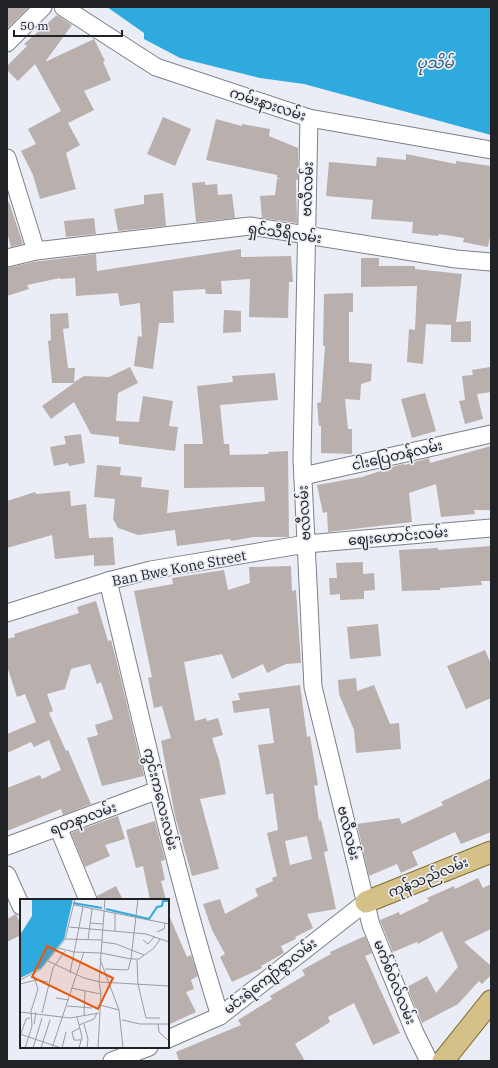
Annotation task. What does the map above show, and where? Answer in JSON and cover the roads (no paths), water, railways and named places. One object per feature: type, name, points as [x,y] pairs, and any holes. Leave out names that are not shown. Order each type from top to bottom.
[{"type":"main road","name":"ကုန်သည်လမ်း","points":[[366,902],[491,852]]},
{"type":"main road","points":[[443,1061],[491,1001]]},
{"type":"street","points":[[7,43],[43,7]]},
{"type":"street","name":"ကမ်းနားလမ်း","points":[[63,7],[156,67],[309,118],[491,150]]},
{"type":"street","name":"ဗလီလမ်း","points":[[309,118],[302,476],[313,687],[366,902]]},
{"type":"street","points":[[7,158],[36,251]]},
{"type":"street","name":"ရှင်သီရိလမ်း","points":[[7,258],[36,251],[250,226],[456,259],[491,262]]},
{"type":"street","name":"ငါးပြေတန်လမ်း","points":[[302,476],[491,434]]},
{"type":"street","name":"ဈေးဟောင်းလမ်း","points":[[306,544],[491,528]]},
{"type":"street","name":"Ban Bwe Kone Street","points":[[7,613],[108,581],[151,570],[306,544]]},
{"type":"street","name":"ကွင်းကလေးလမ်း","points":[[108,581],[158,790],[206,973],[220,1016]]},
{"type":"street","name":"ရတနာလမ်း","points":[[7,846],[158,790]]},
{"type":"street","points":[[58,827],[88,899]]},
{"type":"street","points":[[7,875],[20,904]]},
{"type":"street","name":"မင်းရဲကျော်ဇွာလမ်း","points":[[169,1039],[220,1016],[366,902]]},
{"type":"street","name":"မက်စ်ဝဲလ်လမ်း","points":[[366,902],[371,925],[415,1033],[429,1061]]},
{"type":"street","points":[[112,1061],[146,1048]]},
{"type":"water","name":"ပုသိမ်","points":[[107,7],[491,7],[491,135],[304,84],[260,78],[180,58],[144,39],[144,33]]}]
